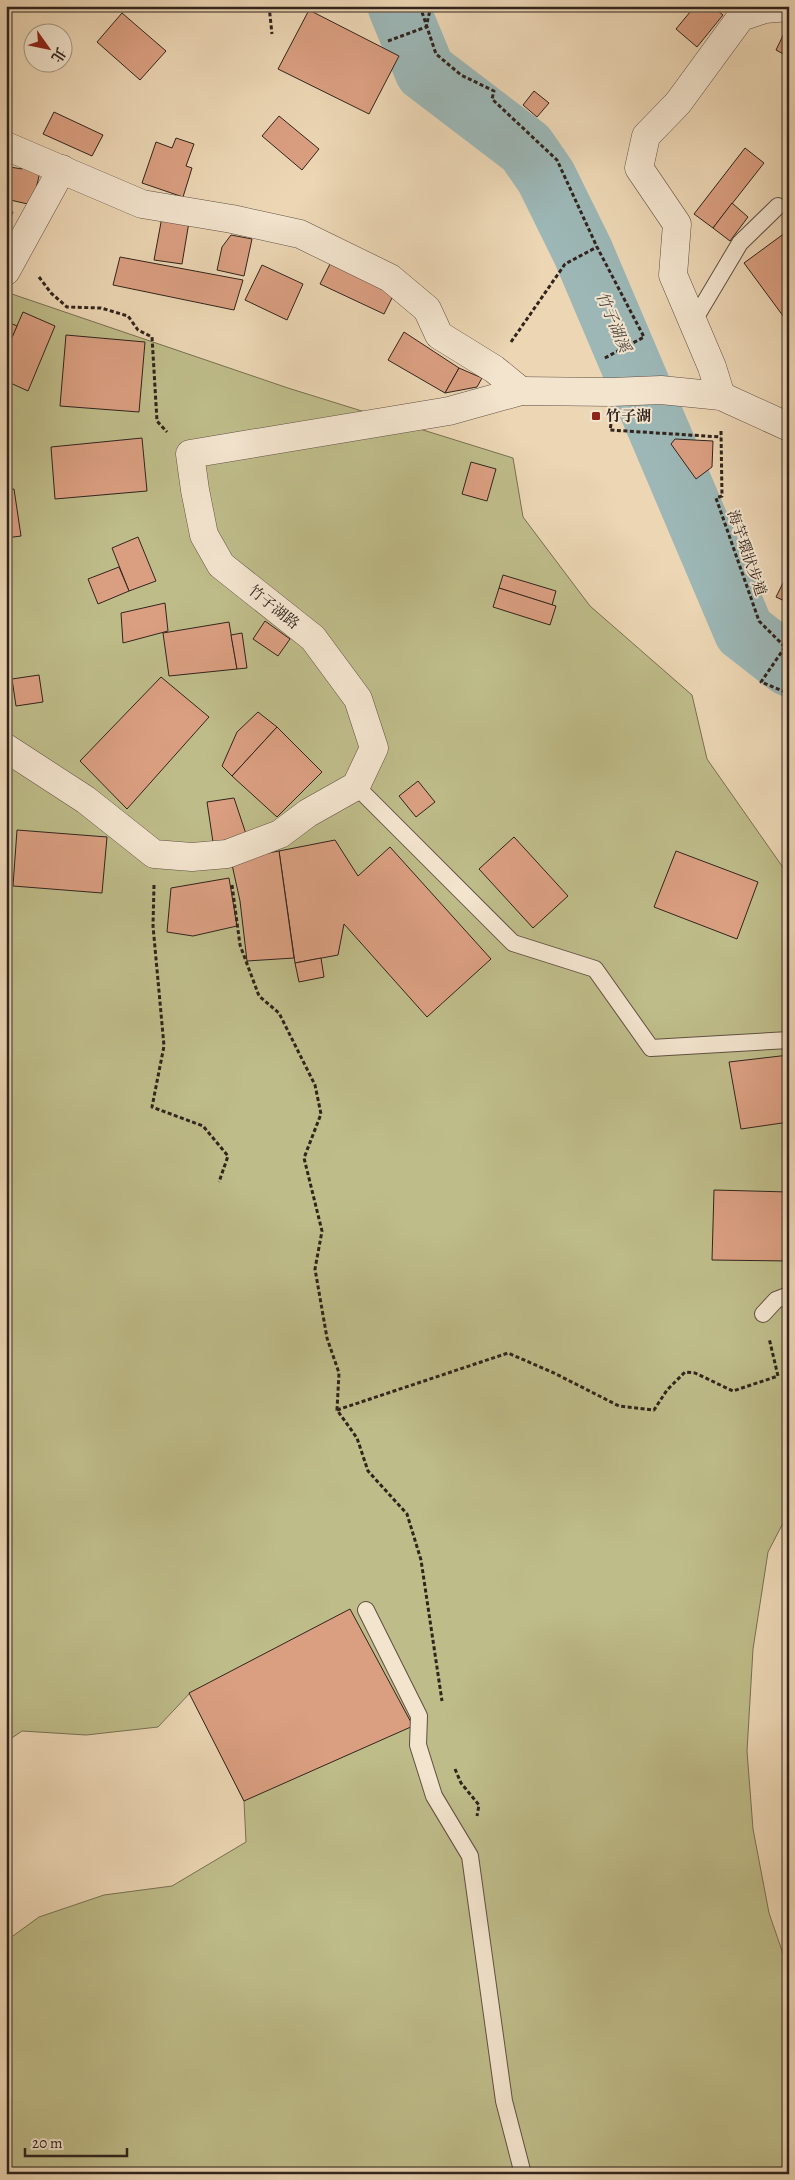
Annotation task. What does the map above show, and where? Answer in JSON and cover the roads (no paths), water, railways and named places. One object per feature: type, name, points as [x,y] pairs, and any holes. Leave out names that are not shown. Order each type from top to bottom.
[{"type":"street","points":[[721,396],[712,367],[673,275],[677,224],[639,168],[646,136],[678,103],[741,17],[765,9],[789,7]]},
{"type":"street","points":[[6,146],[142,204],[232,219],[300,234],[390,278],[427,308],[439,336],[494,368],[521,391],[620,392],[660,390],[721,396],[789,427]]},
{"type":"street","points":[[8,268],[62,169]]},
{"type":"street","name":"竹子湖路","points":[[356,786],[374,748],[358,699],[313,638],[221,565],[204,535],[190,454],[449,411],[521,391]]},
{"type":"street","points":[[6,748],[86,800],[154,854],[192,857],[227,854],[280,834],[308,813],[356,786]]},
{"type":"lane","points":[[693,322],[740,243],[778,206]]},
{"type":"lane","points":[[356,786],[513,943],[595,969],[651,1048],[789,1040]]},
{"type":"lane","points":[[764,1314],[776,1300],[789,1294]]},
{"type":"lane","points":[[366,1610],[419,1716],[418,1745],[434,1796],[470,1856],[504,2101],[523,2174]]},
{"type":"waterway","name":"竹子湖溪","points":[[398,6],[425,71],[526,148],[546,177],[583,252],[744,631],[789,666]]},
{"type":"place","name":"竹子湖","points":[[596,416]]}]
